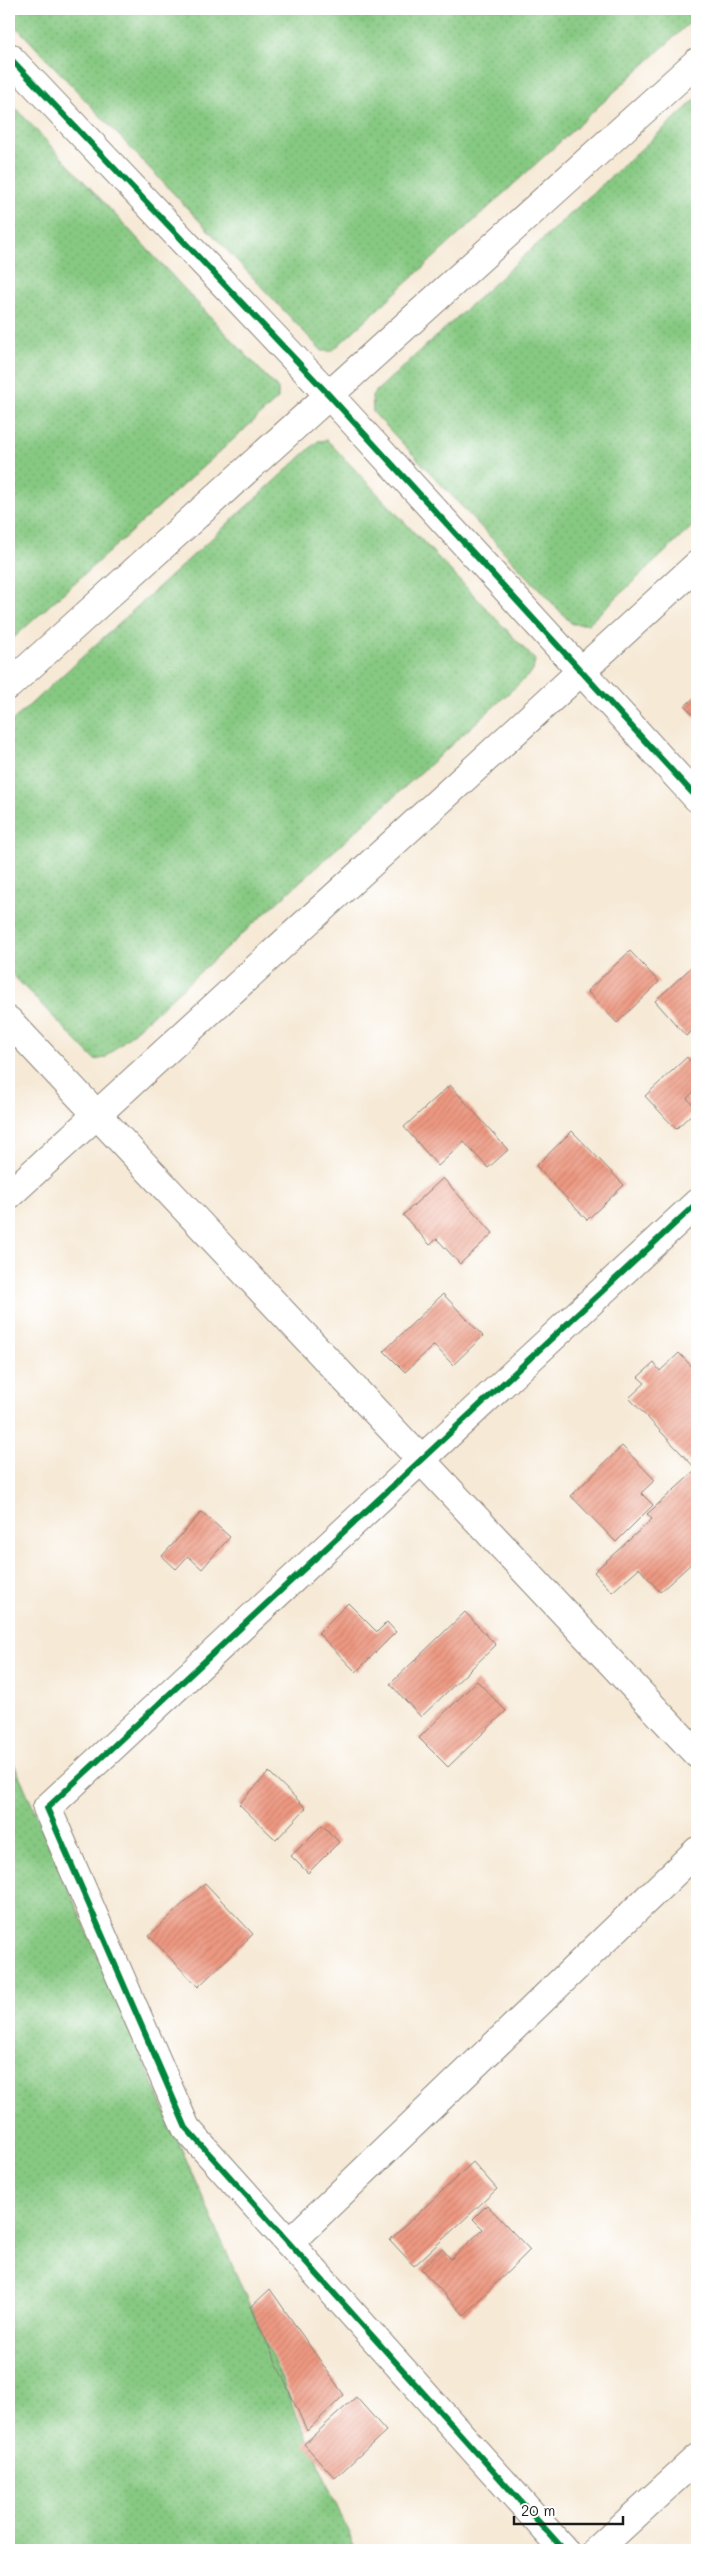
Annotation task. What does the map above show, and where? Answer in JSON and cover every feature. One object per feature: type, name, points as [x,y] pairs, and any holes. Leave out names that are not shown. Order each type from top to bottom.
[{"type":"street","points":[[9,57],[330,395],[697,798]]},
{"type":"street","points":[[9,685],[697,62]]},
{"type":"street","points":[[9,1195],[697,565]]},
{"type":"street","points":[[9,1021],[95,1116],[697,1754]]},
{"type":"street","points":[[564,2550],[186,2128],[47,1808],[697,1203]]},
{"type":"street","points":[[289,2243],[697,1851]]},
{"type":"street","points":[[597,2550],[697,2458]]},
{"type":"green space","points":[[9,9],[697,9],[697,16],[332,351],[322,351],[9,19]]},
{"type":"green space","points":[[697,98],[697,522],[588,624],[572,624],[373,412],[372,395]]},
{"type":"green space","points":[[9,101],[278,389],[278,399],[9,642]]},
{"type":"green space","points":[[327,440],[535,660],[533,671],[105,1058],[95,1060],[9,971],[9,724],[318,441]]},
{"type":"green space","points":[[9,1752],[356,2550],[9,2550]]},
{"type":"building","points":[[697,695],[697,719],[685,706]]},
{"type":"building","points":[[630,951],[659,982],[617,1023],[587,991]]},
{"type":"building","points":[[697,962],[697,1027],[686,1036],[655,1001]]},
{"type":"building","points":[[687,1057],[697,1069],[697,1089],[687,1098],[697,1109],[676,1129],[645,1096]]},
{"type":"building","points":[[450,1085],[508,1150],[488,1168],[464,1142],[438,1166],[404,1127]]},
{"type":"building","points":[[572,1131],[624,1185],[587,1220],[536,1166]]},
{"type":"building","points":[[443,1178],[493,1233],[460,1264],[437,1239],[430,1245],[403,1215]]},
{"type":"building","points":[[443,1294],[483,1336],[453,1365],[434,1345],[405,1372],[384,1351]]},
{"type":"building","points":[[679,1353],[697,1372],[697,1470],[629,1398],[645,1383],[638,1377],[654,1363],[660,1371]]},
{"type":"building","points":[[622,1446],[655,1480],[641,1493],[653,1505],[616,1542],[571,1496]]},
{"type":"building","points":[[695,1471],[697,1473],[697,1570],[692,1563],[660,1592],[639,1568],[612,1592],[594,1572],[652,1519],[647,1514]]},
{"type":"building","points":[[202,1512],[230,1537],[202,1569],[188,1556],[176,1569],[162,1556]]},
{"type":"building","points":[[348,1603],[377,1632],[387,1622],[396,1632],[356,1672],[318,1633]]},
{"type":"building","points":[[465,1612],[496,1645],[421,1717],[390,1684]]},
{"type":"building","points":[[477,1681],[506,1711],[448,1767],[419,1738]]},
{"type":"building","points":[[269,1772],[306,1808],[276,1840],[239,1804]]},
{"type":"building","points":[[322,1825],[339,1842],[308,1873],[291,1856]]},
{"type":"building","points":[[205,1883],[253,1934],[198,1987],[149,1936]]},
{"type":"building","points":[[473,2162],[497,2189],[414,2266],[390,2240]]},
{"type":"building","points":[[487,2205],[530,2250],[464,2315],[421,2269],[442,2249],[451,2259],[483,2229],[473,2219]]},
{"type":"building","points":[[270,2289],[344,2395],[307,2431],[251,2307]]},
{"type":"building","points":[[356,2397],[386,2431],[335,2478],[304,2444]]},
{"type":"cycle path","points":[[9,57],[329,395],[697,798]]},
{"type":"cycle path","points":[[564,2550],[186,2128],[47,1808],[697,1203]]}]
